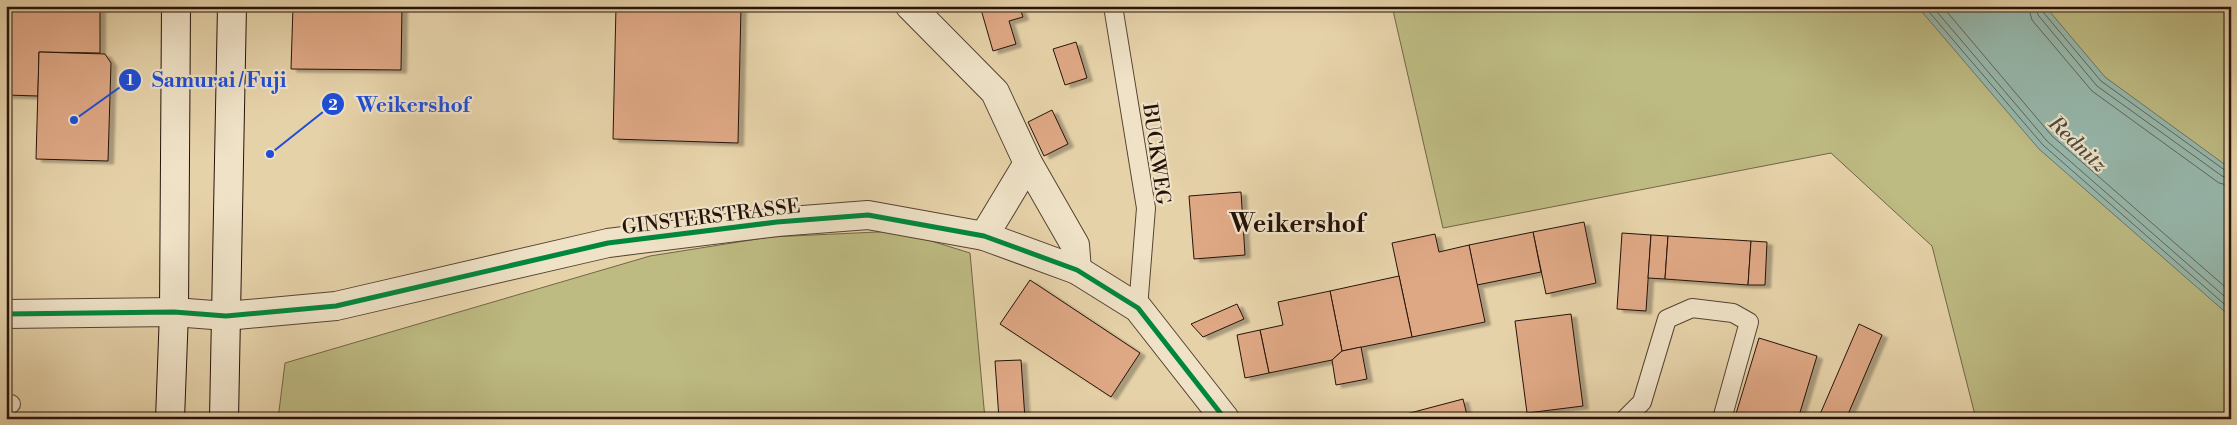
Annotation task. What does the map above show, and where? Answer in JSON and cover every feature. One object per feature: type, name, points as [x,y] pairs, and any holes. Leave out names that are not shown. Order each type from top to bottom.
[{"type":"street","points":[[170,419],[174,312],[176,6]]},
{"type":"street","points":[[224,419],[232,6]]},
{"type":"street","points":[[910,6],[995,92],[1028,163],[1075,245],[1076,270]]},
{"type":"street","points":[[984,236],[1028,163]]},
{"type":"street","name":"GINSTERSTRASSE","points":[[6,314],[174,312],[226,316],[336,306],[608,243],[777,222],[868,215],[984,236],[1076,270],[1138,308],[1226,419]]},
{"type":"lane","name":"BUCKWEG","points":[[1113,6],[1146,208],[1138,308]]},
{"type":"lane","points":[[1625,419],[1642,402],[1667,320],[1692,308],[1733,313],[1749,322],[1722,419]]},
{"type":"shaded area","points":[[1392,6],[2231,6],[2231,419],[1976,419],[1932,246],[1831,153],[1443,228]]},
{"type":"shaded area","points":[[899,231],[970,253],[985,419],[278,419],[285,363],[650,256],[770,237]]},
{"type":"water","name":"Rednitz","points":[[1917,6],[2045,6],[2105,77],[2231,169],[2231,317],[2039,149]]},
{"type":"building","points":[[6,6],[100,6],[100,53],[39,52],[38,96],[6,95]]},
{"type":"building","points":[[293,6],[402,6],[401,70],[291,69]]},
{"type":"building","points":[[616,6],[741,6],[738,143],[613,139]]},
{"type":"building","points":[[980,6],[1019,6],[1023,17],[1009,21],[1016,44],[993,51]]},
{"type":"building","points":[[1076,42],[1087,78],[1065,85],[1053,49]]},
{"type":"building","points":[[39,52],[105,54],[111,63],[108,161],[36,159]]},
{"type":"building","points":[[1052,110],[1068,144],[1044,156],[1028,122]]},
{"type":"building","points":[[1241,192],[1245,255],[1194,259],[1189,196]]},
{"type":"building","points":[[1584,222],[1596,283],[1546,294],[1533,232]]},
{"type":"building","points":[[1533,232],[1541,272],[1477,285],[1469,245]]},
{"type":"building","points":[[1622,233],[1651,235],[1646,311],[1617,309]]},
{"type":"building","points":[[1435,234],[1439,252],[1469,245],[1485,322],[1412,337],[1392,243]]},
{"type":"building","points":[[1651,235],[1668,236],[1665,279],[1648,278]]},
{"type":"building","points":[[1668,236],[1751,241],[1748,285],[1665,279]]},
{"type":"building","points":[[1751,241],[1767,242],[1765,285],[1748,285]]},
{"type":"building","points":[[1399,276],[1412,337],[1342,351],[1330,291]]},
{"type":"building","points":[[1030,280],[1140,353],[1111,397],[1000,324]]},
{"type":"building","points":[[1330,291],[1342,351],[1332,360],[1269,373],[1260,330],[1283,325],[1278,302]]},
{"type":"building","points":[[1237,304],[1244,319],[1203,337],[1191,324]]},
{"type":"building","points":[[1571,314],[1583,406],[1527,413],[1515,321]]},
{"type":"building","points":[[1859,324],[1882,335],[1846,419],[1818,419]]},
{"type":"building","points":[[1260,330],[1269,373],[1245,378],[1237,335]]},
{"type":"building","points":[[1759,338],[1817,356],[1798,419],[1741,419],[1735,417]]},
{"type":"building","points":[[1361,347],[1367,379],[1336,385],[1332,360],[1342,351]]},
{"type":"building","points":[[1021,360],[1025,419],[999,419],[995,361]]},
{"type":"building","points":[[1463,399],[1468,419],[1411,419],[1410,413]]},
{"type":"building","points":[[1410,413],[1411,419],[1388,419],[1395,417]]},
{"type":"cycle path","points":[[6,314],[174,312],[226,316],[336,306],[608,243],[777,222],[868,215],[984,236],[1077,270],[1138,308],[1225,419]]},
{"type":"place","name":"Samurai / Fuji","points":[[74,120]]},
{"type":"place","name":"Weikershof","points":[[270,154]]},
{"type":"district","name":"Weikershof","points":[[1297,223]]}]
